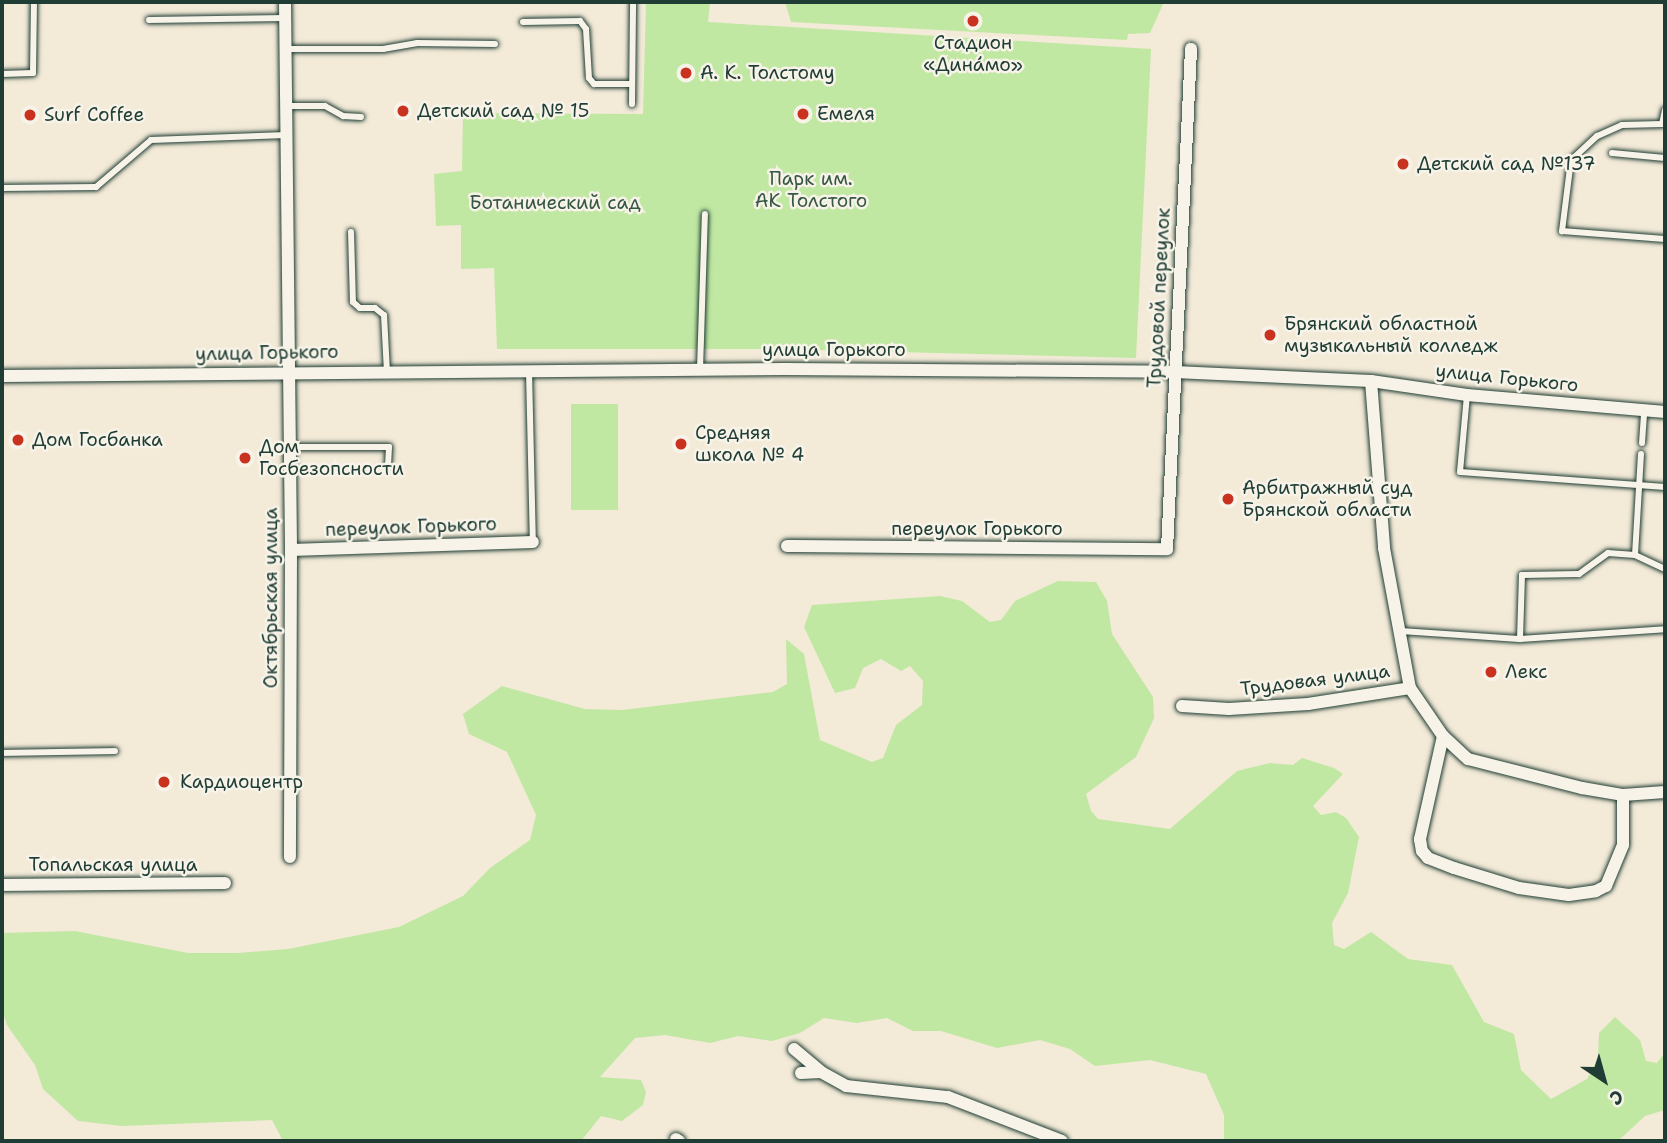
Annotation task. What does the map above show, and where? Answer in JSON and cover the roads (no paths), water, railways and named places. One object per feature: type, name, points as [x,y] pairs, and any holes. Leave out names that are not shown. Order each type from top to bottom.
[{"type":"street","name":"Октябрьская улица","points":[[285,2],[291,550],[289,858]]},
{"type":"street","name":"Трудовой переулок","points":[[1167,549],[1191,49]]},
{"type":"street","name":"улица Горького","points":[[2,376],[700,370],[1175,372],[1371,381],[1467,395],[1665,412]]},
{"type":"street","name":"Трудовая улица","points":[[1371,381],[1384,548],[1410,688],[1443,736],[1468,759],[1623,795],[1665,792]]},
{"type":"street","name":"переулок Горького","points":[[291,550],[533,542]]},
{"type":"street","name":"переулок Горького","points":[[787,546],[1167,549]]},
{"type":"street","name":"Трудовая улица","points":[[1182,706],[1229,709],[1308,704],[1410,688]]},
{"type":"street","points":[[1443,736],[1420,839],[1422,851],[1428,859],[1519,888],[1569,895],[1596,891],[1606,886],[1623,845],[1623,795]]},
{"type":"street","name":"Топальская улица","points":[[2,885],[225,883]]},
{"type":"street","points":[[794,1049],[821,1072],[846,1086],[948,1097],[1062,1141]]},
{"type":"street","points":[[801,1073],[821,1072]]},
{"type":"lane","points":[[2,74],[33,73],[34,2]]},
{"type":"lane","points":[[632,104],[633,2]]},
{"type":"lane","points":[[149,20],[285,18]]},
{"type":"lane","points":[[523,22],[580,21],[586,29],[589,78],[594,83],[632,85]]},
{"type":"lane","points":[[285,49],[383,49],[416,43],[495,44]]},
{"type":"lane","points":[[286,106],[325,106],[343,116],[361,117]]},
{"type":"lane","points":[[1665,110],[1662,124],[1622,125],[1597,136],[1571,160],[1562,230],[1665,239]]},
{"type":"lane","points":[[2,188],[96,187],[151,140],[286,135]]},
{"type":"lane","points":[[1612,153],[1665,158]]},
{"type":"lane","points":[[700,370],[705,214]]},
{"type":"lane","points":[[351,232],[353,302],[360,308],[375,308],[384,315],[387,372]]},
{"type":"lane","points":[[529,371],[533,542]]},
{"type":"lane","points":[[1467,395],[1460,472],[1665,487]]},
{"type":"lane","points":[[1642,443],[1643,411]]},
{"type":"lane","points":[[290,447],[389,447],[388,464]]},
{"type":"lane","points":[[1635,555],[1641,454]]},
{"type":"lane","points":[[1520,639],[1522,575],[1579,574],[1608,553],[1635,555],[1665,569]]},
{"type":"lane","points":[[1400,631],[1520,639],[1665,629]]},
{"type":"lane","points":[[2,753],[115,751]]},
{"type":"place","name":"Стадион «Дина́мо»","points":[[973,21]]},
{"type":"place","name":"А. К. Толстому","points":[[686,73]]},
{"type":"place","name":"Детский сад № 15","points":[[403,111]]},
{"type":"place","name":"Емеля","points":[[803,114]]},
{"type":"place","name":"Surf Coffee","points":[[30,115]]},
{"type":"place","name":"Детский сад №137","points":[[1403,164]]},
{"type":"place","name":"Брянский областной музыкальный колледж","points":[[1270,335]]},
{"type":"place","name":"Дом Госбанка","points":[[18,440]]},
{"type":"place","name":"Средняя школа № 4","points":[[681,444]]},
{"type":"place","name":"Дом Госбезопсности","points":[[245,458]]},
{"type":"place","name":"Арбитражный суд Брянской области","points":[[1228,499]]},
{"type":"place","name":"Лекс","points":[[1491,672]]},
{"type":"place","name":"Кардиоцентр","points":[[164,782]]},
{"type":"park label","name":"Парк им. АК Толстого","points":[[811,190]]},
{"type":"park label","name":"Ботанический сад","points":[[555,203]]}]
